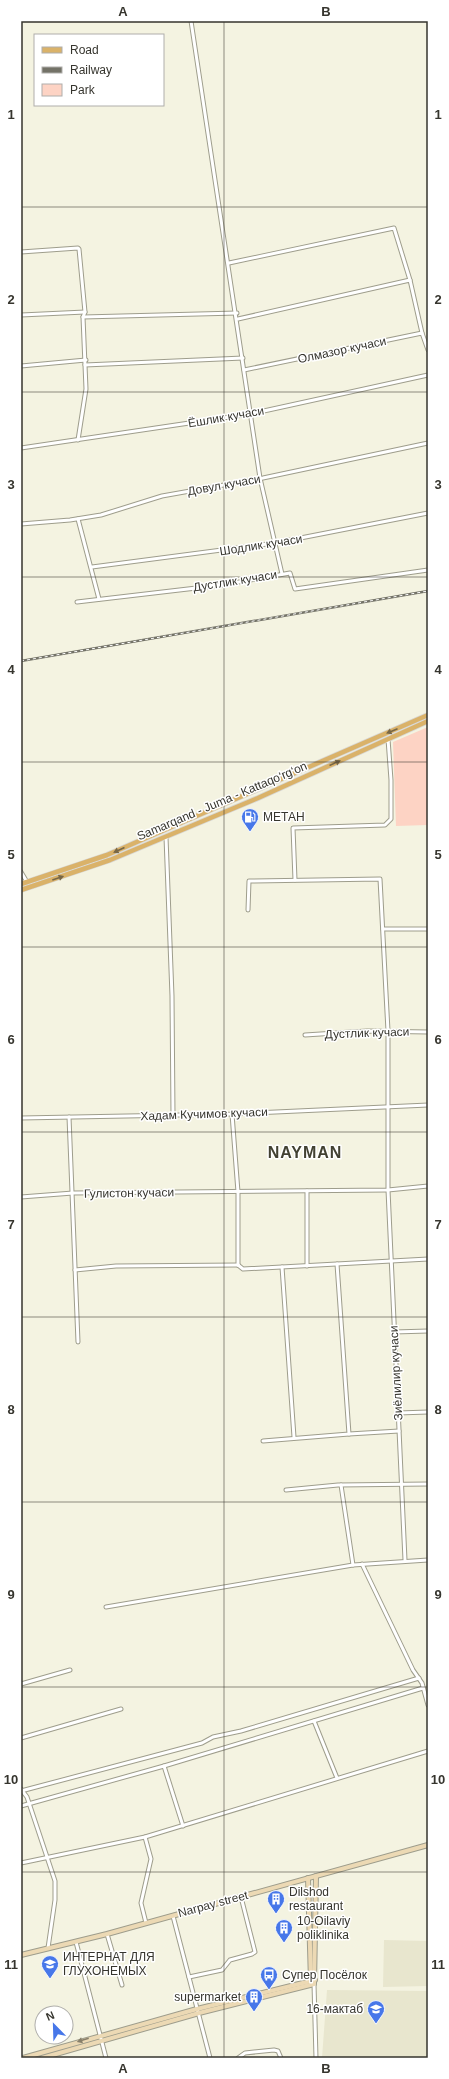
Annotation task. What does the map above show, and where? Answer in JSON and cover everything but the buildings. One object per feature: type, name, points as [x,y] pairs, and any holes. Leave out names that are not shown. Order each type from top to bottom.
[{"type":"main road","name":"Samarqand - Juma - Kattaqo‘rg‘on","points":[[21,884],[107,855],[428,715]]},
{"type":"main road","name":"Samarqand - Juma - Kattaqo‘rg‘on","points":[[21,890],[110,860],[166,837],[428,722]]},
{"type":"main road","points":[[353,748],[356,754]]},
{"type":"main road","points":[[219,806],[222,812]]},
{"type":"street","points":[[191,21],[238,319],[260,478],[282,574]]},
{"type":"street","points":[[229,263],[394,228],[410,280],[422,333],[428,350]]},
{"type":"street","points":[[21,252],[79,248],[85,312],[83,317],[86,360],[83,414],[78,440]]},
{"type":"street","points":[[238,319],[410,280]]},
{"type":"street","points":[[21,315],[85,312]]},
{"type":"street","points":[[83,317],[236,313]]},
{"type":"street","name":"Олмазор кучаси","points":[[244,370],[422,333]]},
{"type":"street","points":[[85,365],[243,358]]},
{"type":"street","points":[[21,366],[86,360]]},
{"type":"street","name":"Ёшлик кучаси","points":[[21,448],[250,414],[428,375]]},
{"type":"street","name":"Довул кучаси","points":[[21,524],[78,519],[101,515],[162,496],[260,478],[428,443]]},
{"type":"street","name":"Шодлик кучаси","points":[[92,567],[275,543],[428,513]]},
{"type":"street","points":[[78,519],[92,567],[99,599]]},
{"type":"street","name":"Дустлик кучаси","points":[[77,602],[222,585],[290,573],[295,589],[428,570]]},
{"type":"street","points":[[248,910],[249,881],[295,880],[292,828],[385,825],[389,822],[391,819],[391,780],[388,740]]},
{"type":"street","points":[[166,837],[172,996],[173,1115]]},
{"type":"street","points":[[21,872],[27,882]]},
{"type":"street","name":"Зиёлилир кучаси","points":[[295,880],[380,879],[388,1031],[387,1106],[390,1261],[405,1560]]},
{"type":"street","points":[[383,930],[428,929]]},
{"type":"street","name":"Дустлик кучаси","points":[[306,1035],[388,1031],[428,1032]]},
{"type":"street","name":"Хадам Кучимов кучаси","points":[[21,1118],[232,1114],[428,1105]]},
{"type":"street","points":[[232,1114],[238,1192],[238,1265]]},
{"type":"street","points":[[69,1117],[78,1342]]},
{"type":"street","name":"Гулистон кучаси","points":[[21,1197],[73,1193],[388,1190],[428,1186]]},
{"type":"street","points":[[307,1191],[307,1266]]},
{"type":"street","points":[[75,1270],[116,1266],[238,1265],[243,1269],[428,1259]]},
{"type":"street","points":[[337,1264],[349,1434]]},
{"type":"street","points":[[282,1267],[294,1437]]},
{"type":"street","points":[[394,1332],[428,1331]]},
{"type":"street","points":[[398,1413],[428,1412]]},
{"type":"street","points":[[263,1441],[294,1437],[399,1431]]},
{"type":"street","points":[[286,1490],[341,1485],[428,1484]]},
{"type":"street","points":[[341,1485],[353,1565]]},
{"type":"street","points":[[106,1607],[353,1565],[405,1560],[428,1560]]},
{"type":"street","points":[[362,1564],[412,1670],[419,1678],[428,1705]]},
{"type":"street","points":[[21,1684],[70,1670]]},
{"type":"street","points":[[48,1948],[56,1890],[54,1876],[29,1804],[22,1790],[202,1743],[213,1737],[241,1731],[419,1678]]},
{"type":"street","points":[[21,1806],[164,1766],[423,1688]]},
{"type":"street","points":[[21,1738],[121,1709]]},
{"type":"street","points":[[314,1721],[337,1778]]},
{"type":"street","points":[[21,1863],[145,1837],[428,1751]]},
{"type":"street","points":[[164,1766],[183,1826]]},
{"type":"street","points":[[145,1837],[151,1859],[141,1903],[146,1923]]},
{"type":"street","name":"Narpay street","points":[[21,1954],[107,1934],[428,1845]]},
{"type":"street","points":[[313,1983],[316,1876]]},
{"type":"street","points":[[308,1878],[316,2058]]},
{"type":"street","points":[[189,1977],[222,1970],[230,1960],[255,1952],[241,1897]]},
{"type":"street","points":[[173,1916],[210,2058]]},
{"type":"street","points":[[107,1934],[122,1985]]},
{"type":"street","points":[[76,1942],[106,2058]]},
{"type":"street","points":[[23,2058],[100,2035],[313,1983]]},
{"type":"street","points":[[42,2058],[198,2011]]},
{"type":"street","points":[[238,2058],[246,2054],[274,2050],[278,2051],[281,2058]]},
{"type":"shaded area","points":[[384,1940],[428,1941],[428,1986],[383,1987]]},
{"type":"shaded area","name":"16-мактаб","points":[[327,1990],[428,1991],[428,2058],[322,2058]]},
{"type":"green space","points":[[428,727],[428,825],[396,826],[393,742]]},
{"type":"railway","points":[[21,661],[428,591]]},
{"type":"place","name":"МЕТАН","points":[[250,832]]},
{"type":"place","name":"Dilshod restaurant","points":[[276,1914]]},
{"type":"place","name":"10-Oilaviy poliklinika","points":[[284,1943]]},
{"type":"place","name":"ИНТЕРНАТ ДЛЯ ГЛУХОНЕМЫХ","points":[[50,1979]]},
{"type":"place","name":"Супер Посёлок","points":[[269,1990]]},
{"type":"place","name":"supermarket","points":[[254,2012]]},
{"type":"place","name":"16-мактаб","points":[[376,2024]]},
{"type":"district","name":"NAYMAN","points":[[305,1152]]}]
